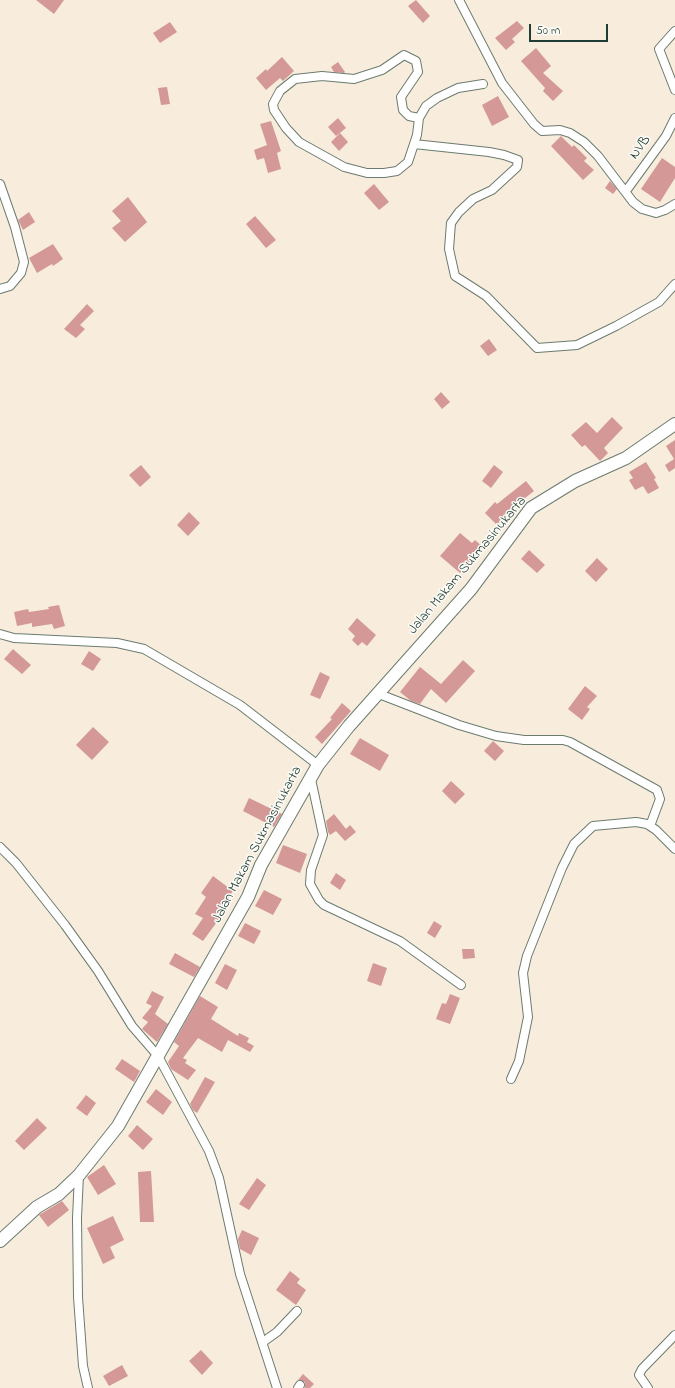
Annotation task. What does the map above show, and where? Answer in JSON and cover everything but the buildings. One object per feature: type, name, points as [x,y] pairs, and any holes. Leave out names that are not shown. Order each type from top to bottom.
[{"type":"street","points":[[459,0],[502,83],[529,119],[542,131],[560,130],[570,132],[584,142],[598,156],[633,202],[649,212],[656,213],[675,204]]},
{"type":"street","points":[[675,31],[659,49],[675,90]]},
{"type":"street","points":[[419,118],[409,116],[401,103],[401,97],[418,72],[416,61],[404,55],[382,70],[354,79],[322,76],[295,79],[280,90],[273,104],[274,110],[286,128],[300,142],[344,167],[367,173],[384,173],[397,171],[408,162],[418,135],[419,118],[426,106],[437,98],[458,88],[484,84]]},
{"type":"street","name":"NVB","points":[[626,191],[666,136],[675,118]]},
{"type":"street","points":[[414,144],[489,152],[518,160],[517,167],[492,190],[473,199],[459,212],[451,223],[449,249],[455,276],[486,296],[537,348],[577,345],[616,326],[659,302],[675,284]]},
{"type":"street","points":[[0,184],[15,226],[24,262],[21,273],[10,286],[0,289]]},
{"type":"street","name":"Jalan Makam Sukmasinukarta","points":[[0,1241],[37,1207],[59,1194],[79,1175],[118,1126],[248,897],[261,865],[318,765],[349,726],[471,589],[531,508],[575,481],[626,458],[675,424]]},
{"type":"street","points":[[0,634],[14,638],[117,643],[144,649],[240,705],[318,765]]},
{"type":"street","points":[[379,694],[460,725],[496,736],[524,740],[563,740],[570,742],[657,790],[660,799],[650,826]]},
{"type":"street","points":[[310,779],[323,835],[311,870],[310,884],[319,900],[324,905],[400,941],[461,985]]},
{"type":"street","points":[[511,1079],[519,1061],[528,1017],[523,973],[527,956],[562,868],[574,844],[593,826],[636,822],[650,826],[675,849]]},
{"type":"street","points":[[0,848],[16,863],[65,925],[98,971],[132,1026],[158,1056],[209,1151],[219,1178],[240,1274],[277,1388]]},
{"type":"street","points":[[79,1175],[77,1218],[78,1297],[83,1366],[88,1388]]},
{"type":"street","points":[[263,1342],[278,1332],[297,1311]]},
{"type":"street","points":[[648,1388],[639,1375],[642,1369],[675,1335]]}]
